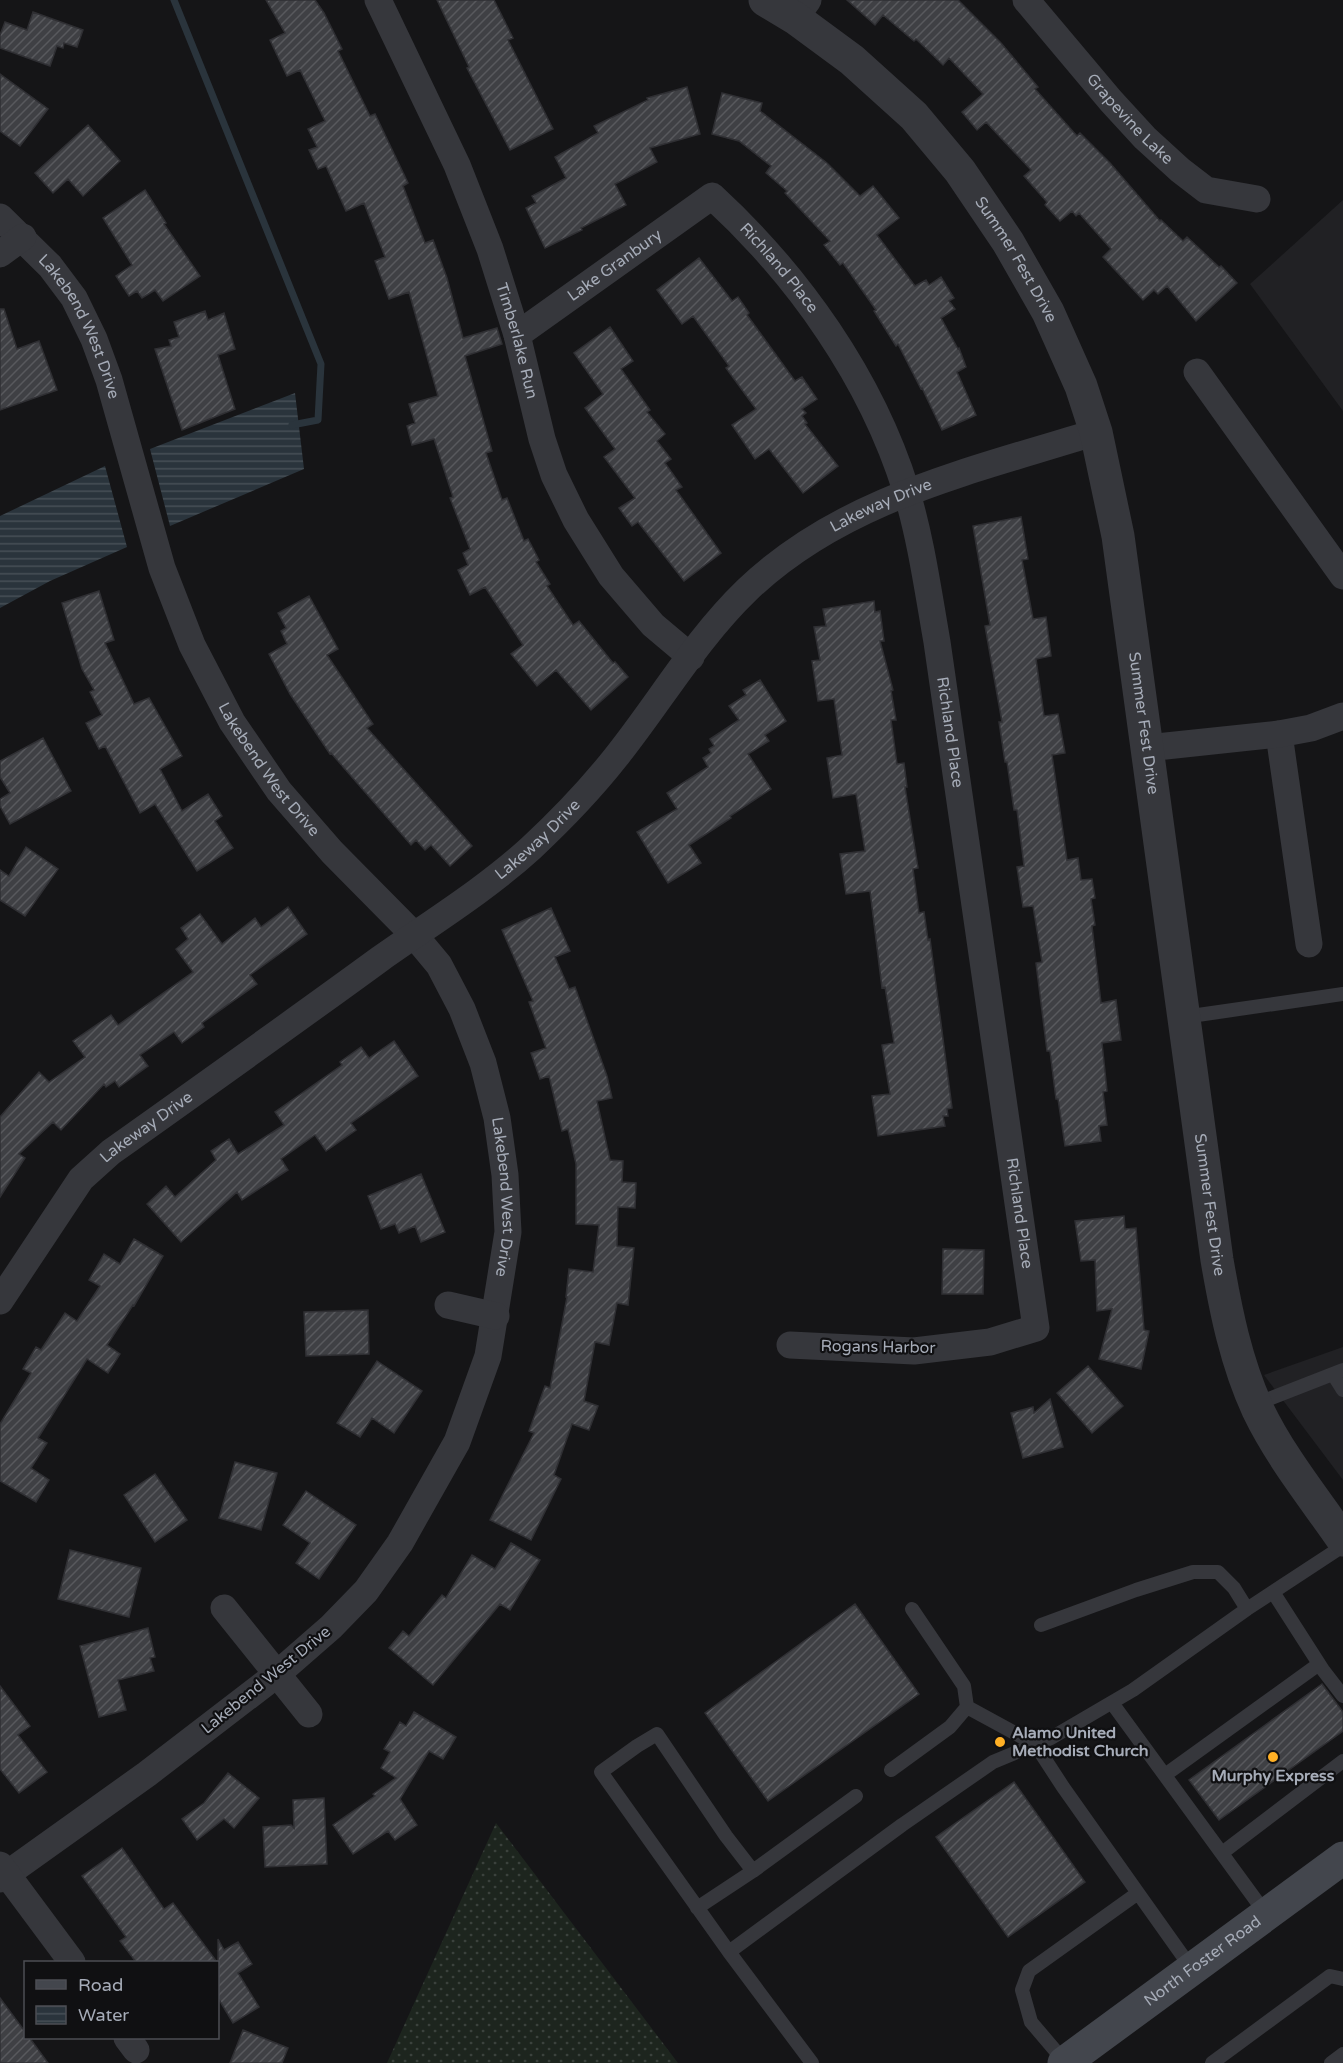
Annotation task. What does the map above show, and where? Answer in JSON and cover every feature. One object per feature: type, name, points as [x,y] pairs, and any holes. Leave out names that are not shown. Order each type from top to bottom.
[{"type":"main road","name":"North Foster Road","points":[[1064,2063],[1343,1858]]},
{"type":"street","name":"Timberlake Run","points":[[378,0],[457,165],[490,249],[517,335],[542,439],[554,475],[576,520],[611,576],[653,625],[691,657]]},
{"type":"street","name":"Summer Fest Drive","points":[[765,0],[801,9],[852,60],[914,116],[960,171],[1008,242],[1048,312],[1082,386],[1096,432],[1118,536],[1217,1260],[1228,1324],[1241,1368],[1256,1404],[1280,1449],[1343,1540]]},
{"type":"street","name":"Grapevine Lake","points":[[1026,0],[1111,101],[1145,138],[1180,170],[1206,190],[1257,199]]},
{"type":"street","name":"Lake Granbury","points":[[517,335],[712,196]]},
{"type":"street","name":"Richland Place","points":[[712,196],[767,251],[813,311],[850,365],[874,409],[906,492],[925,573],[937,642],[1036,1328]]},
{"type":"street","name":"Lakebend West Drive","points":[[0,217],[23,237],[50,266],[74,298],[94,339],[109,380],[162,568],[192,645],[232,722],[279,791],[332,852],[414,935],[439,965],[462,1009],[483,1063],[497,1118],[506,1174],[508,1232],[488,1356],[457,1442],[400,1543],[366,1591],[331,1627],[276,1675],[147,1774],[2,1873]]},
{"type":"street","points":[[0,254],[23,237]]},
{"type":"street","points":[[1197,372],[1343,576]]},
{"type":"street","name":"Lakeway Drive","points":[[0,1300],[81,1179],[111,1152],[469,898],[529,849],[589,789],[726,613],[773,567],[830,529],[906,492],[1096,432]]},
{"type":"street","points":[[1147,748],[1279,734],[1311,728],[1343,716]]},
{"type":"street","points":[[1279,734],[1309,945]]},
{"type":"street","points":[[448,1305],[496,1317]]},
{"type":"street","name":"Rogans Harbor","points":[[790,1345],[914,1351],[990,1342],[1036,1328]]},
{"type":"street","points":[[224,1608],[309,1714]]},
{"type":"street","points":[[2,1873],[71,1961]]},
{"type":"lane","points":[[1184,1017],[1343,994]]},
{"type":"lane","points":[[1256,1404],[1338,1372],[1343,1390]]},
{"type":"lane","points":[[729,1952],[902,1825],[993,1762],[1051,1738],[1112,1702],[1343,1546]]},
{"type":"lane","points":[[1041,1625],[1193,1572],[1218,1572],[1234,1588],[1247,1610]]},
{"type":"lane","points":[[1273,1592],[1319,1664],[1343,1696]]},
{"type":"lane","points":[[891,1770],[950,1727],[967,1707],[964,1686],[912,1610]]},
{"type":"lane","points":[[1165,1775],[1319,1664]]},
{"type":"lane","points":[[1112,1702],[1266,1914]]},
{"type":"lane","points":[[967,1707],[1035,1744],[1192,1969]]},
{"type":"lane","points":[[753,1871],[726,1836],[657,1734],[601,1772],[697,1908],[812,2063]]},
{"type":"lane","points":[[1222,1853],[1343,1761]]},
{"type":"lane","points":[[697,1908],[753,1871],[856,1796]]},
{"type":"lane","points":[[1064,2063],[1031,2022],[1022,1990],[1029,1971],[1138,1893]]},
{"type":"lane","points":[[1212,2063],[1330,1976],[1343,1979]]},
{"type":"lane","points":[[1331,2063],[1343,2054]]},
{"type":"shaded area","points":[[1343,200],[1343,411],[1250,284]]},
{"type":"shaded area","points":[[1343,1347],[1343,1480],[1264,1375]]},
{"type":"shaded area","points":[[496,1823],[678,2063],[387,2063]]},
{"type":"water","points":[[295,393],[304,469],[170,526],[150,449]]},
{"type":"water","points":[[105,466],[127,547],[50,581],[0,608],[0,516]]},
{"type":"building","points":[[266,0],[315,0],[342,49],[338,51],[370,116],[375,114],[408,183],[403,186],[425,243],[433,240],[447,278],[463,338],[497,328],[502,344],[465,356],[492,451],[486,453],[502,500],[507,498],[524,541],[528,539],[539,560],[536,562],[550,584],[547,586],[573,625],[579,621],[613,663],[615,662],[628,677],[591,710],[556,670],[537,686],[511,654],[523,645],[485,587],[470,595],[458,570],[468,565],[463,553],[470,549],[450,498],[453,497],[434,439],[412,445],[407,426],[415,423],[409,404],[438,396],[409,292],[389,299],[375,261],[385,257],[364,203],[346,211],[326,166],[318,169],[309,150],[317,147],[308,129],[325,121],[300,70],[287,76],[270,40],[285,33]]},
{"type":"building","points":[[437,0],[494,0],[513,38],[508,40],[553,129],[510,150],[467,68],[469,67]]},
{"type":"building","points":[[847,0],[958,0],[1001,43],[1038,87],[1035,89],[1077,136],[1080,133],[1110,163],[1160,221],[1183,241],[1187,237],[1237,283],[1196,321],[1167,286],[1158,294],[1154,290],[1143,300],[1103,257],[1111,249],[1079,213],[1076,216],[1072,211],[1060,221],[1024,176],[1031,170],[986,122],[977,130],[962,112],[983,94],[949,58],[943,65],[916,39],[914,41],[883,15],[875,25]]},
{"type":"building","points":[[33,12],[83,30],[77,47],[64,43],[63,48],[57,46],[50,66],[0,48],[0,35],[5,22],[27,30]]},
{"type":"building","points":[[0,74],[48,109],[20,146],[0,131]]},
{"type":"building","points":[[687,87],[700,134],[650,148],[657,162],[615,184],[626,205],[545,248],[526,208],[536,203],[532,196],[566,178],[555,157],[598,133],[594,126],[648,100],[647,98]]},
{"type":"building","points":[[722,93],[762,103],[760,111],[827,163],[860,196],[873,186],[899,218],[877,235],[915,286],[926,280],[929,285],[941,277],[954,298],[949,301],[955,309],[941,318],[959,348],[966,367],[957,372],[976,415],[942,430],[898,344],[896,346],[874,311],[876,310],[843,263],[840,265],[824,245],[830,241],[785,193],[787,191],[766,173],[771,166],[739,141],[712,134]]},
{"type":"building","points":[[88,125],[120,161],[83,196],[68,179],[53,193],[35,173]]},
{"type":"building","points":[[145,190],[166,223],[164,224],[200,276],[163,301],[155,290],[142,298],[137,291],[129,296],[116,276],[132,265],[103,218]]},
{"type":"building","points":[[699,258],[732,301],[738,297],[749,313],[747,315],[795,381],[802,377],[817,399],[802,409],[806,413],[802,416],[807,423],[805,424],[838,466],[803,493],[769,449],[755,459],[732,425],[756,409],[726,368],[729,366],[693,316],[682,324],[657,290]]},
{"type":"building","points":[[0,309],[4,309],[17,349],[39,341],[57,390],[0,410]]},
{"type":"building","points":[[205,311],[208,320],[224,313],[235,349],[218,355],[235,409],[182,430],[155,349],[171,346],[169,340],[179,337],[174,322]]},
{"type":"building","points":[[610,327],[633,361],[621,369],[650,410],[647,412],[665,434],[657,441],[671,459],[665,463],[682,487],[676,490],[721,553],[684,581],[638,522],[632,526],[619,508],[635,498],[604,457],[615,449],[585,408],[603,394],[574,353]]},
{"type":"building","points":[[1021,517],[1028,559],[1022,560],[1033,619],[1046,617],[1051,656],[1036,659],[1044,716],[1058,714],[1065,753],[1052,755],[1067,860],[1078,858],[1081,880],[1092,879],[1095,898],[1091,899],[1095,925],[1092,926],[1101,1003],[1116,1000],[1121,1040],[1102,1043],[1107,1091],[1103,1092],[1107,1125],[1099,1126],[1101,1141],[1065,1146],[1050,1051],[1047,1051],[1036,963],[1042,962],[1033,906],[1023,907],[1017,867],[1024,866],[1017,810],[1014,810],[1007,762],[1005,762],[999,722],[1002,722],[985,626],[990,625],[973,526]]},
{"type":"building","points":[[99,591],[114,640],[105,643],[134,704],[149,698],[182,756],[160,769],[182,811],[208,794],[222,816],[215,821],[233,848],[197,871],[155,804],[140,813],[105,746],[99,749],[86,723],[102,715],[90,692],[94,690],[82,669],[62,603]]},
{"type":"building","points":[[309,596],[338,649],[327,655],[373,724],[367,728],[472,846],[450,866],[431,845],[425,850],[416,840],[411,845],[330,754],[290,694],[269,654],[287,644],[281,631],[286,628],[278,613]]},
{"type":"building","points":[[874,601],[875,612],[880,611],[884,641],[880,641],[893,690],[891,691],[896,720],[891,720],[897,764],[904,763],[907,787],[905,787],[918,868],[913,869],[919,913],[924,912],[928,940],[930,939],[952,1108],[947,1109],[948,1116],[943,1116],[945,1126],[878,1136],[872,1096],[890,1094],[882,1045],[894,1043],[885,987],[882,988],[870,891],[846,894],[840,854],[865,851],[856,794],[833,798],[827,758],[842,755],[834,699],[818,701],[812,661],[820,660],[814,627],[826,626],[823,609]]},
{"type":"building","points":[[760,680],[786,721],[765,735],[769,741],[748,754],[771,789],[689,845],[701,863],[668,883],[637,832],[677,809],[667,793],[708,767],[703,758],[711,753],[709,749],[714,746],[710,739],[739,720],[729,706],[746,695],[743,690]]},
{"type":"building","points":[[43,738],[71,791],[10,824],[0,806],[0,799],[10,793],[0,777],[0,761]]},
{"type":"building","points":[[26,847],[58,869],[25,916],[0,900],[0,870],[9,876]]},
{"type":"building","points":[[288,907],[307,934],[250,975],[257,984],[202,1023],[204,1027],[182,1043],[174,1032],[140,1055],[148,1066],[119,1087],[115,1081],[106,1087],[104,1084],[61,1130],[53,1122],[19,1154],[25,1158],[0,1197],[0,1117],[39,1072],[49,1082],[85,1057],[73,1041],[111,1015],[118,1025],[193,972],[176,949],[188,939],[181,928],[200,914],[222,944],[255,918],[261,927]]},
{"type":"building","points":[[551,908],[570,951],[555,957],[569,989],[575,987],[607,1076],[612,1098],[597,1101],[610,1160],[623,1161],[622,1182],[636,1183],[635,1208],[618,1207],[617,1246],[634,1248],[628,1305],[617,1303],[609,1345],[595,1342],[584,1401],[598,1406],[589,1430],[572,1424],[554,1475],[561,1479],[531,1540],[490,1520],[534,1433],[529,1431],[545,1386],[550,1388],[567,1297],[569,1269],[593,1272],[599,1225],[576,1224],[576,1164],[568,1129],[562,1131],[549,1076],[540,1079],[531,1053],[546,1048],[529,1002],[533,1001],[502,930]]},
{"type":"building","points":[[394,1041],[418,1076],[351,1123],[356,1130],[326,1151],[315,1135],[281,1159],[288,1170],[242,1200],[237,1192],[181,1242],[147,1204],[166,1186],[175,1197],[216,1160],[211,1151],[229,1139],[238,1154],[284,1125],[275,1112],[342,1065],[340,1062],[361,1047],[369,1058]]},
{"type":"building","points":[[421,1174],[445,1232],[421,1242],[415,1226],[399,1233],[395,1224],[381,1229],[368,1196]]},
{"type":"building","points":[[1124,1216],[1125,1229],[1136,1228],[1144,1330],[1149,1331],[1141,1369],[1099,1359],[1112,1309],[1097,1311],[1095,1260],[1081,1261],[1075,1221]]},
{"type":"building","points":[[134,1239],[163,1256],[134,1306],[107,1345],[120,1354],[108,1373],[87,1359],[38,1438],[47,1443],[31,1468],[49,1480],[36,1502],[0,1481],[0,1424],[31,1373],[23,1369],[36,1347],[41,1350],[65,1313],[77,1321],[100,1286],[89,1280],[104,1254],[120,1264]]},
{"type":"building","points":[[943,1249],[984,1250],[983,1294],[942,1294]]},
{"type":"building","points":[[368,1310],[369,1354],[306,1356],[304,1312]]},
{"type":"building","points":[[377,1361],[422,1391],[394,1433],[372,1418],[360,1437],[337,1423]]},
{"type":"building","points":[[1088,1366],[1123,1406],[1092,1433],[1057,1393]]},
{"type":"building","points":[[1050,1399],[1063,1447],[1023,1458],[1011,1413],[1033,1407],[1034,1413]]},
{"type":"building","points":[[235,1462],[277,1473],[261,1530],[219,1518]]},
{"type":"building","points":[[155,1474],[187,1520],[155,1542],[124,1495]]},
{"type":"building","points":[[306,1491],[356,1525],[319,1579],[296,1563],[310,1543],[283,1525]]},
{"type":"building","points":[[511,1543],[540,1560],[510,1610],[500,1604],[433,1685],[389,1648],[403,1631],[409,1636],[442,1595],[446,1598],[472,1555],[495,1569]]},
{"type":"building","points":[[70,1550],[141,1568],[129,1617],[58,1599]]},
{"type":"building","points":[[855,1604],[919,1694],[768,1801],[705,1713]]},
{"type":"building","points":[[148,1628],[155,1657],[150,1658],[154,1671],[118,1680],[126,1710],[99,1717],[80,1646]]},
{"type":"building","points":[[1322,1684],[1343,1712],[1343,1731],[1219,1820],[1189,1780]]},
{"type":"building","points":[[0,1686],[30,1726],[18,1735],[47,1772],[19,1793],[0,1769]]},
{"type":"building","points":[[414,1712],[456,1737],[443,1759],[429,1751],[400,1799],[417,1825],[395,1840],[388,1831],[353,1854],[333,1825],[375,1796],[373,1794],[396,1778],[381,1768],[390,1752],[384,1749],[400,1722],[406,1726]]},
{"type":"building","points":[[228,1773],[259,1798],[234,1828],[224,1819],[197,1840],[182,1819],[204,1803]]},
{"type":"building","points":[[1014,1782],[1085,1882],[1008,1937],[936,1837]]},
{"type":"building","points":[[324,1798],[327,1864],[265,1867],[263,1827],[291,1825],[294,1828],[293,1800]]},
{"type":"building","points":[[122,1848],[164,1909],[173,1903],[216,1961],[135,1961],[120,1941],[126,1937],[82,1876]]},
{"type":"building","points":[[218,1939],[224,1950],[238,1942],[252,1964],[238,1973],[259,2007],[233,2023],[219,2000]]},
{"type":"building","points":[[0,1998],[24,2030],[24,2039],[30,2039],[48,2063],[0,2063]]},
{"type":"building","points":[[243,2030],[288,2048],[282,2063],[230,2063]]},
{"type":"waterway","points":[[174,0],[321,364],[318,420],[292,425]]},
{"type":"place","name":"Alamo United Methodist Church","points":[[1000,1742]]},
{"type":"place","name":"Murphy Express","points":[[1273,1757]]}]
